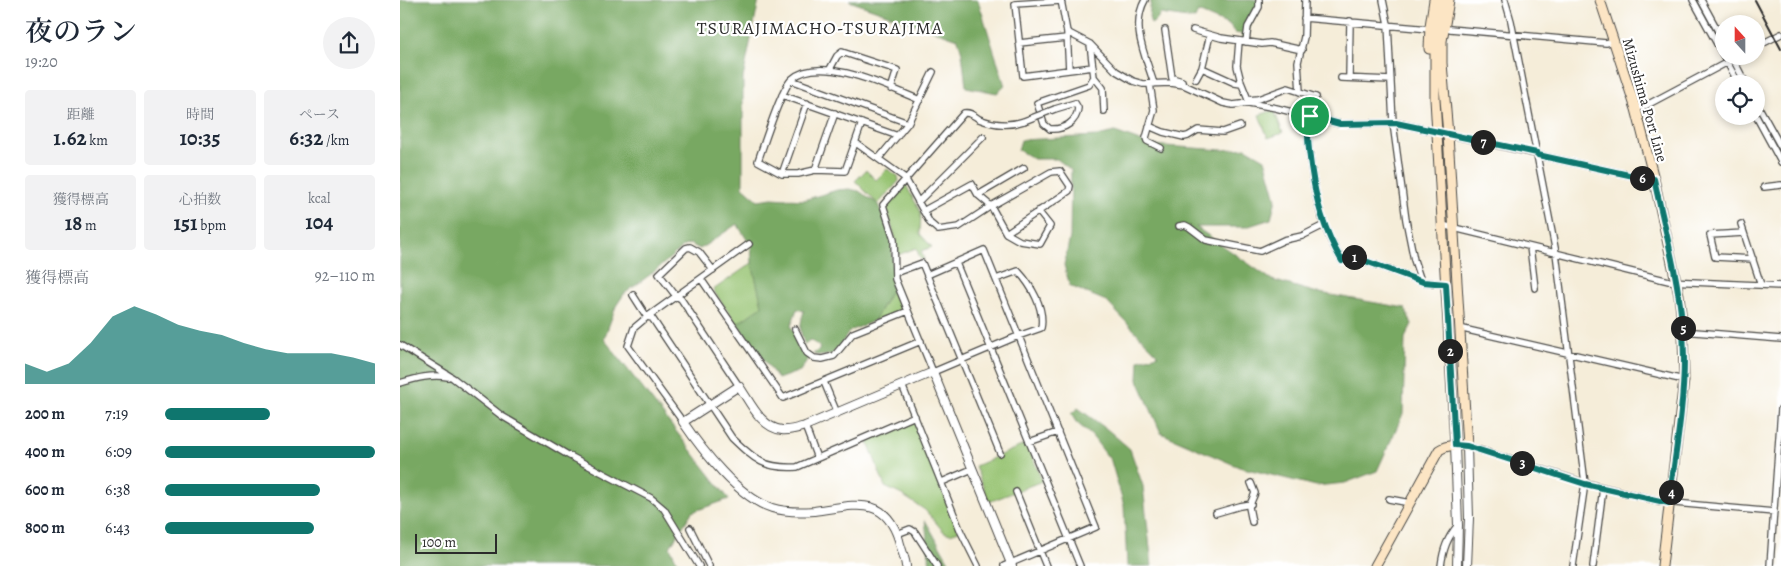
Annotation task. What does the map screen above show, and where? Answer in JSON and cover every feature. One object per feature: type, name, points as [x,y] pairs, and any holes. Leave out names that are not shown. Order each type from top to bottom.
[{"type":"main road","points":[[1434,0],[1430,28],[1429,72],[1435,99]]},
{"type":"main road","points":[[1441,0],[1435,41],[1436,132],[1455,445]]},
{"type":"main road","points":[[1375,566],[1439,450],[1455,445],[1467,446],[1443,77],[1442,41],[1449,0]]},
{"type":"main road","points":[[1443,77],[1455,0]]},
{"type":"main road","name":"Mizushima Port Line","points":[[1600,0],[1636,109],[1654,179],[1676,281],[1683,331],[1684,380],[1662,566]]},
{"type":"street","points":[[1069,70],[1067,35],[1061,0],[1015,2],[1023,76],[1093,67]]},
{"type":"street","points":[[1146,0],[1140,12],[1138,30],[1152,84],[1154,110],[1147,141],[1161,148]]},
{"type":"street","points":[[1249,102],[1237,66],[1248,27],[1259,7],[1259,0]]},
{"type":"street","points":[[1300,92],[1298,62],[1304,37],[1304,0]]},
{"type":"street","points":[[1383,0],[1388,24],[1394,123],[1407,227],[1424,282]]},
{"type":"street","points":[[1505,0],[1511,21],[1511,34],[1555,252],[1568,354],[1583,483],[1573,566]]},
{"type":"street","points":[[1693,0],[1715,36]]},
{"type":"street","points":[[1701,0],[1715,26]]},
{"type":"street","points":[[1304,18],[1430,28]]},
{"type":"street","points":[[1349,78],[1350,21]]},
{"type":"street","points":[[1450,29],[1606,43],[1614,40]]},
{"type":"street","points":[[1165,30],[1172,78],[1188,83],[1191,88]]},
{"type":"street","points":[[1194,30],[1243,42],[1270,43],[1302,50]]},
{"type":"street","points":[[1196,79],[1202,68],[1210,34]]},
{"type":"street","points":[[1765,42],[1781,34]]},
{"type":"street","points":[[1019,43],[1067,35],[1090,44],[1116,71],[1133,81],[1152,84],[1172,83],[1191,88],[1223,103],[1233,105],[1258,99],[1283,88],[1293,88],[1316,97]]},
{"type":"street","points":[[1090,44],[1094,78],[1104,88],[1104,111]]},
{"type":"street","points":[[830,69],[837,56],[842,52],[897,70],[891,89]]},
{"type":"street","points":[[1636,109],[1721,65]]},
{"type":"street","points":[[1202,68],[1234,83],[1242,84]]},
{"type":"street","points":[[862,123],[845,171],[815,170],[798,174],[782,174],[758,161],[782,95],[791,80],[800,74],[830,69],[839,70],[920,100]]},
{"type":"street","points":[[879,158],[908,123],[933,72]]},
{"type":"street","points":[[928,275],[956,263],[961,258],[984,250],[1096,527],[1009,565],[895,279],[894,239],[883,206],[905,178],[964,113],[969,112],[978,118],[993,123],[1012,124],[1024,121],[1055,109],[1072,103],[1077,104],[1077,117],[1071,123],[1055,130],[1047,128],[1044,124],[1037,103],[1089,85],[1094,78]]},
{"type":"street","points":[[1341,78],[1391,80]]},
{"type":"street","points":[[791,80],[908,123]]},
{"type":"street","points":[[782,95],[898,136]]},
{"type":"street","points":[[1249,102],[1340,124],[1394,123],[1654,179]]},
{"type":"street","points":[[782,174],[807,103]]},
{"type":"street","points":[[815,170],[835,113]]},
{"type":"street","points":[[1310,116],[1309,151],[1317,202],[1324,225],[1342,261],[1349,255],[1424,282],[1446,284]]},
{"type":"street","points":[[1765,118],[1781,147]]},
{"type":"street","points":[[1761,125],[1781,162]]},
{"type":"street","points":[[1150,126],[1163,132],[1184,137],[1192,135],[1198,130],[1223,132],[1240,126]]},
{"type":"street","points":[[918,202],[983,137]]},
{"type":"street","points":[[856,143],[905,178],[923,211],[934,228],[938,230],[959,227],[990,206],[1051,172],[1060,172],[1070,186],[1069,191],[1006,233]]},
{"type":"street","points":[[978,195],[1024,168]]},
{"type":"street","points":[[923,211],[972,184],[978,195],[990,206],[1006,233],[1020,241],[1040,244],[1050,226],[1038,210]]},
{"type":"street","points":[[1764,187],[1781,185]]},
{"type":"street","points":[[1741,224],[1761,285]]},
{"type":"street","points":[[1179,226],[1189,227],[1206,240],[1260,251],[1284,240],[1302,236],[1324,225]]},
{"type":"street","points":[[1442,225],[1669,281],[1781,286]]},
{"type":"street","points":[[1744,232],[1710,234],[1715,257],[1752,259]]},
{"type":"street","points":[[749,244],[647,317],[634,328],[628,346],[700,446],[720,470],[754,500],[771,508],[798,512],[849,505],[861,505],[872,508],[888,519],[897,534],[906,566]]},
{"type":"street","points":[[713,270],[699,252],[690,247],[686,248],[659,274],[676,296],[681,299],[764,422],[784,431],[806,426],[1041,328],[1043,318],[1033,292],[1028,282],[1018,271],[996,279]]},
{"type":"street","points":[[1530,247],[1535,288]]},
{"type":"street","points":[[895,273],[922,263],[1000,453]]},
{"type":"street","points":[[956,263],[1080,566]]},
{"type":"street","points":[[701,278],[783,398],[921,341]]},
{"type":"street","points":[[632,295],[647,317],[652,318],[732,438],[763,464],[782,468],[797,467],[915,416]]},
{"type":"street","points":[[795,329],[807,353],[814,358],[822,359],[834,356],[853,333],[908,311]]},
{"type":"street","points":[[1459,328],[1684,380]]},
{"type":"street","points":[[1683,331],[1781,339]]},
{"type":"street","points":[[400,345],[453,378],[502,416],[568,455],[651,498],[664,510],[699,566]]},
{"type":"street","points":[[400,383],[436,375],[453,378]]},
{"type":"street","points":[[824,382],[837,413]]},
{"type":"street","points":[[902,385],[961,532],[978,566]]},
{"type":"street","points":[[684,422],[739,386]]},
{"type":"street","points":[[1770,566],[1781,409]]},
{"type":"street","points":[[806,426],[817,458]]},
{"type":"street","points":[[1029,442],[1058,432]]},
{"type":"street","points":[[1455,445],[1458,525],[1457,566]]},
{"type":"street","points":[[1467,566],[1469,518],[1467,446],[1583,483],[1669,503],[1774,512]]},
{"type":"street","points":[[942,482],[972,469]]},
{"type":"street","points":[[1251,483],[1255,493],[1249,511],[1252,522]]},
{"type":"street","points":[[1593,566],[1603,488]]},
{"type":"street","points":[[1016,492],[1046,566]]},
{"type":"street","points":[[1389,499],[1410,503]]},
{"type":"street","points":[[1216,513],[1251,504]]},
{"type":"street","points":[[1441,566],[1442,554],[1449,536],[1458,525]]},
{"type":"street","points":[[690,528],[708,566]]},
{"type":"street","points":[[897,534],[910,529],[915,532],[937,566]]},
{"type":"green space","points":[[400,0],[759,0],[743,78],[743,187],[758,200],[772,198],[804,200],[837,190],[849,189],[859,191],[878,204],[890,233],[892,245],[893,280],[890,284],[892,289],[874,321],[850,331],[832,354],[823,356],[813,354],[820,349],[818,345],[809,340],[805,345],[801,328],[804,311],[797,309],[791,326],[809,357],[800,371],[778,379],[737,324],[762,306],[752,263],[751,246],[737,224],[700,249],[690,244],[684,246],[624,294],[616,306],[604,339],[729,499],[692,512],[670,547],[679,566],[400,566]]},
{"type":"green space","points":[[849,0],[978,0],[1005,86],[997,93],[966,87],[962,53],[958,39]]},
{"type":"green space","points":[[1151,0],[1258,0],[1258,6],[1245,40],[1241,34],[1235,33],[1229,25],[1198,12],[1195,19],[1160,14],[1157,20],[1151,24],[1149,17]]},
{"type":"green space","points":[[1274,110],[1283,133],[1268,138],[1259,115]]},
{"type":"green space","points":[[1115,132],[1151,145],[1223,150],[1246,148],[1265,159],[1276,199],[1271,219],[1246,227],[1196,227],[1272,280],[1314,292],[1405,308],[1412,324],[1405,338],[1403,414],[1377,471],[1345,483],[1316,486],[1239,467],[1161,433],[1138,380],[1139,360],[1158,355],[1106,301],[1070,286],[1064,265],[1070,237],[1071,170],[1057,159],[1034,159],[1018,150],[1021,140],[1097,136]]},
{"type":"green space","points":[[887,169],[898,176],[899,181],[878,204],[855,181],[866,170],[876,180]]},
{"type":"green space","points":[[902,185],[906,185],[921,213],[920,234],[932,247],[921,251],[924,259],[921,260],[916,248],[898,255],[886,206],[887,202]]},
{"type":"green space","points":[[752,263],[763,306],[737,324],[713,290]]},
{"type":"green space","points":[[893,280],[903,306],[901,311],[874,321],[892,289],[890,284]]},
{"type":"green space","points":[[1078,408],[1130,449],[1143,486],[1152,566],[1127,566],[1124,506],[1111,461],[1092,436],[1076,422],[1071,414]]},
{"type":"green space","points":[[911,422],[915,423],[959,531],[950,534],[944,532],[925,510],[902,495],[885,487],[867,439]]},
{"type":"green space","points":[[1026,444],[1042,481],[989,502],[975,466]]},
{"type":"green space","points":[[925,520],[948,560],[949,566],[930,566]]},
{"type":"railway","points":[[1755,0],[1781,49]]},
{"type":"district","name":"TSURAJIMACHO-TSURAJIMA","points":[[820,28]]},
{"type":"route","points":[[1310,116],[1340,124],[1396,123],[1654,179],[1679,294],[1683,331],[1684,380],[1669,503],[1585,484],[1467,446],[1455,445],[1446,284],[1423,282],[1349,255],[1342,261],[1324,225],[1317,202],[1309,151],[1310,116]]}]
